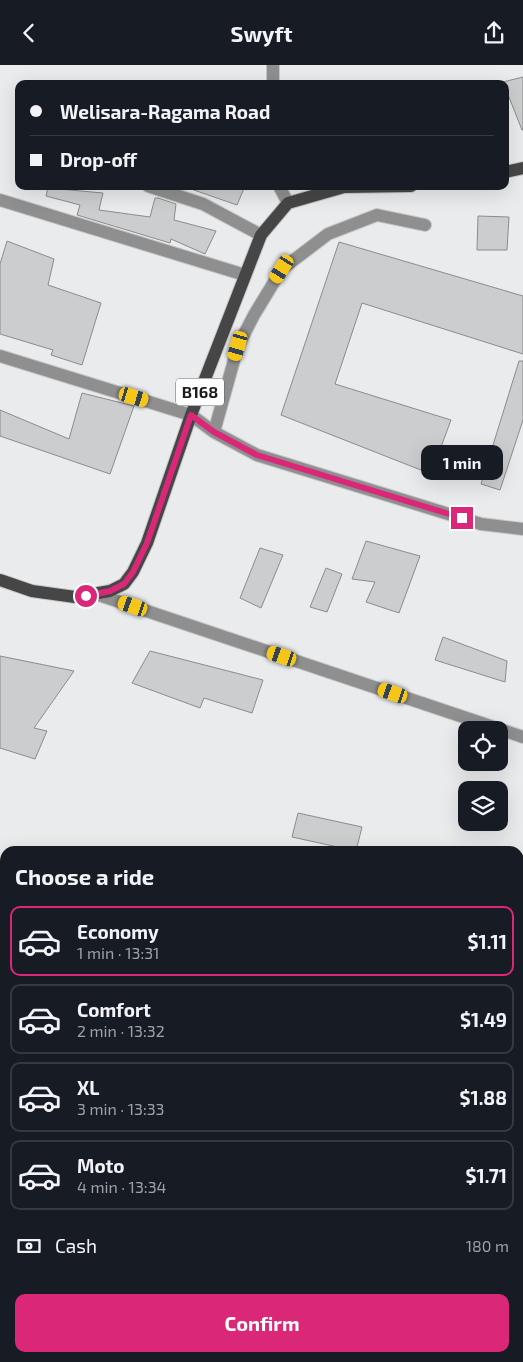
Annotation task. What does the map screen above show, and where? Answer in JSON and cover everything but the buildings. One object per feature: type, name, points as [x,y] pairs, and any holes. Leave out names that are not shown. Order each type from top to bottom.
[{"type":"main road","points":[[509,171],[523,168]]},
{"type":"main road","points":[[288,203],[334,190]]},
{"type":"main road","name":"B168","points":[[0,580],[32,591],[75,597],[110,591],[124,584],[133,572],[147,543],[191,415],[261,235],[288,203]]},
{"type":"street","points":[[273,65],[273,80]]},
{"type":"street","points":[[160,190],[203,204],[261,235]]},
{"type":"street","points":[[281,190],[288,203]]},
{"type":"street","points":[[0,200],[245,275]]},
{"type":"street","points":[[214,432],[238,346],[282,269],[328,234],[377,215],[425,225]]},
{"type":"street","points":[[0,356],[191,415],[214,432],[257,455],[481,523],[523,529]]},
{"type":"street","points":[[96,594],[523,737]]},
{"type":"route","points":[[86,596],[110,591],[124,584],[133,572],[147,543],[191,415],[214,432],[257,455],[462,518]]}]
